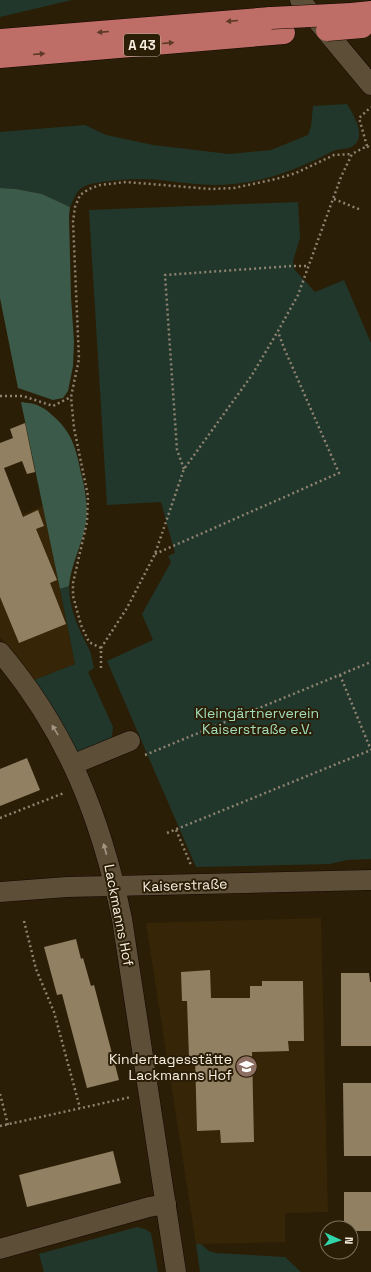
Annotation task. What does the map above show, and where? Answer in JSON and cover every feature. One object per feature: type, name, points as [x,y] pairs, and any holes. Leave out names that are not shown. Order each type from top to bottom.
[{"type":"highway","name":"A 43","points":[[0,40],[364,20]]},
{"type":"highway","name":"A 43","points":[[0,57],[278,25]]},
{"type":"street","points":[[300,0],[371,85]]},
{"type":"street","name":"Lackmanns Hof","points":[[0,652],[26,685],[59,737],[74,764],[101,833],[122,919],[176,1272]]},
{"type":"street","points":[[74,764],[137,748]]},
{"type":"street","name":"Kaiserstraße","points":[[0,892],[67,887],[371,880]]},
{"type":"street","points":[[0,1249],[166,1204]]},
{"type":"path","points":[[371,107],[359,118],[367,146],[371,149]]},
{"type":"path","points":[[101,648],[89,642],[81,625],[73,596],[73,583],[87,522],[88,496],[74,428],[71,397],[79,359],[73,222],[75,207],[80,195],[89,189],[100,185],[126,182],[211,188],[234,188],[296,173],[334,155],[352,154],[367,146]]},
{"type":"path","points":[[101,668],[101,648],[127,608],[155,554],[184,468],[252,375],[298,295],[341,177],[352,154]]},
{"type":"path","points":[[334,199],[361,210]]},
{"type":"path","points":[[184,468],[177,450],[165,275],[309,266]]},
{"type":"path","points":[[155,554],[339,473],[278,331]]},
{"type":"path","points":[[0,396],[23,396],[53,406],[71,397]]},
{"type":"path","points":[[137,748],[340,675],[371,662]]},
{"type":"path","points":[[167,833],[371,750],[340,675]]},
{"type":"path","points":[[0,818],[83,786]]},
{"type":"path","points":[[176,830],[192,867],[192,885]]},
{"type":"path","points":[[24,921],[36,969],[54,1012],[80,1108]]},
{"type":"path","points":[[0,1126],[149,1092]]},
{"type":"path","points":[[0,1094],[8,1125]]},
{"type":"shaded area","points":[[43,506],[75,664],[34,680],[0,637],[0,524]]},
{"type":"shaded area","name":"Kindertagesstätte Lackmanns Hof","points":[[321,918],[328,1212],[285,1213],[285,1242],[196,1244],[146,923]]},
{"type":"green space","points":[[0,0],[72,0],[0,17]]},
{"type":"green space","points":[[347,104],[356,120],[358,127],[359,138],[356,143],[349,148],[338,149],[289,171],[260,180],[245,183],[215,185],[148,179],[100,182],[83,187],[78,191],[70,207],[42,194],[16,189],[0,188],[0,132],[85,125],[106,135],[153,145],[229,154],[271,150],[308,135],[311,127],[313,106]]},
{"type":"green space","points":[[0,188],[16,189],[42,194],[70,207],[71,297],[74,341],[73,366],[68,391],[63,398],[53,400],[18,388],[0,298]]},
{"type":"green space","name":"Kleingärtnerverein Kaiserstraße e.V.","points":[[298,202],[300,238],[293,261],[294,269],[315,292],[344,280],[371,343],[371,859],[347,860],[330,864],[196,867],[107,661],[153,640],[142,614],[171,562],[168,556],[175,553],[161,502],[107,505],[89,210]]},
{"type":"green space","points":[[21,402],[35,404],[49,412],[59,421],[69,434],[75,448],[84,485],[87,509],[86,521],[72,569],[69,586],[60,589]]},
{"type":"green space","points":[[69,586],[69,594],[75,618],[92,658],[94,668],[88,672],[113,727],[110,740],[79,756],[34,680],[75,664],[60,589]]},
{"type":"green space","points":[[137,1227],[145,1229],[151,1233],[158,1272],[44,1272],[39,1254]]},
{"type":"green space","points":[[196,1244],[201,1244],[209,1251],[216,1253],[285,1257],[301,1272],[200,1272]]},
{"type":"building","points":[[25,423],[35,472],[27,474],[22,461],[4,468],[23,517],[38,510],[44,526],[36,529],[57,580],[50,583],[66,624],[19,643],[0,597],[0,443],[13,438],[10,429]]},
{"type":"building","points":[[27,758],[40,790],[0,806],[0,769]]},
{"type":"building","points":[[76,939],[81,959],[83,958],[91,986],[94,985],[119,1080],[87,1088],[62,994],[57,995],[44,947]]},
{"type":"building","points":[[210,970],[211,998],[250,998],[250,986],[262,986],[262,981],[303,981],[304,1041],[288,1041],[289,1051],[252,1052],[254,1142],[221,1143],[220,1130],[197,1131],[195,1057],[189,1057],[187,1001],[182,1001],[181,972]]},
{"type":"building","points":[[341,973],[369,973],[371,982],[371,1046],[341,1046]]},
{"type":"building","points":[[343,1083],[371,1083],[371,1156],[344,1156]]},
{"type":"building","points":[[113,1151],[121,1183],[27,1207],[19,1175]]},
{"type":"building","points":[[344,1192],[371,1192],[371,1231],[359,1231],[359,1220],[344,1220]]},
{"type":"place","name":"Kindertagesstätte Lackmanns Hof","points":[[247,1067]]}]
